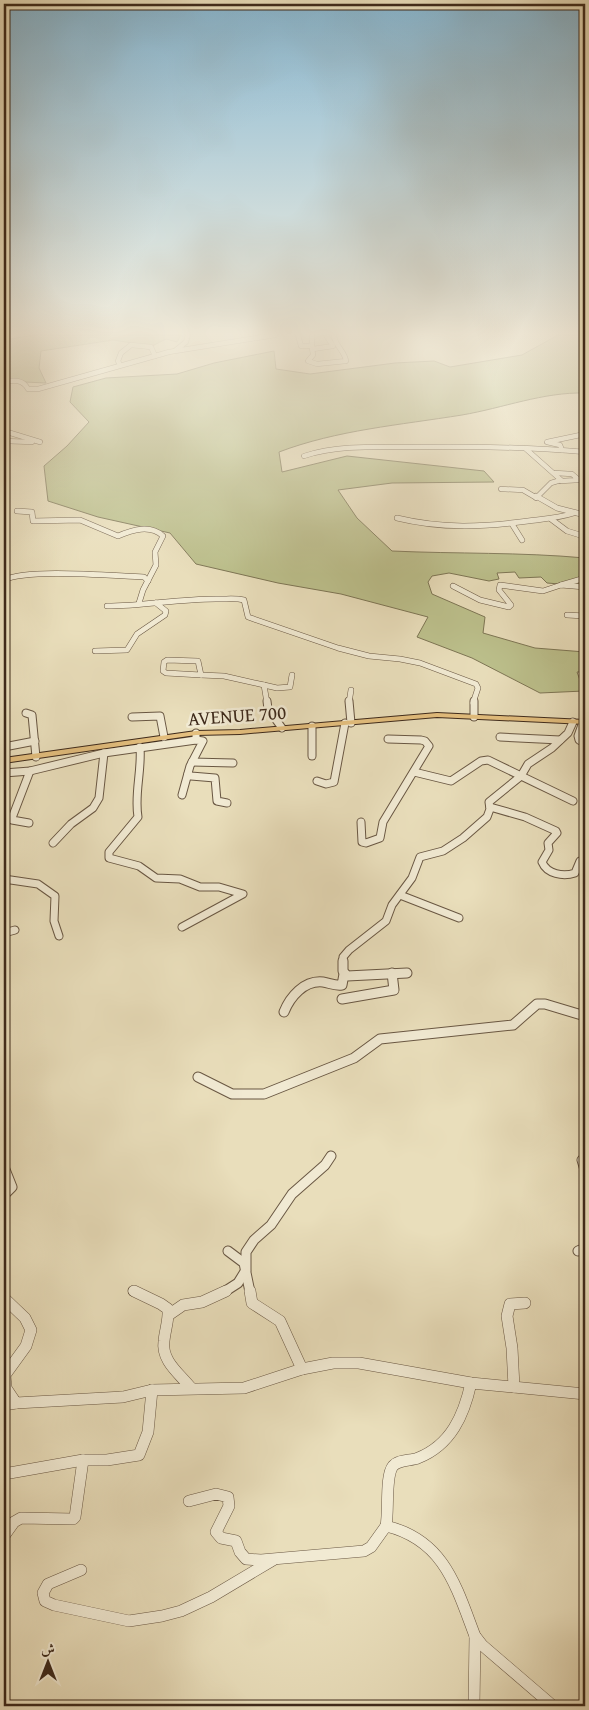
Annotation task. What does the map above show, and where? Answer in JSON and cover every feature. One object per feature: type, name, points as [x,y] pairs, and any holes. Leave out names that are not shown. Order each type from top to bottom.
[{"type":"main road","name":"AVENUE 700","points":[[4,761],[164,737],[196,737],[428,716],[584,722]]},
{"type":"street","points":[[4,430],[40,442],[4,441]]},
{"type":"street","points":[[562,450],[561,446],[548,442],[585,434]]},
{"type":"street","points":[[304,456],[310,452],[349,448],[526,449],[585,452]]},
{"type":"street","points":[[526,449],[555,473],[560,481]]},
{"type":"street","points":[[535,497],[551,483],[579,480],[576,475],[570,473],[555,473]]},
{"type":"street","points":[[501,489],[523,490],[557,508],[585,515]]},
{"type":"street","points":[[18,511],[32,512],[32,522],[81,520],[118,536],[134,529],[146,529],[160,533],[163,536],[155,552],[157,557],[156,566],[140,596],[139,603]]},
{"type":"street","points":[[397,518],[421,524],[448,527],[512,524],[551,519],[574,513]]},
{"type":"street","points":[[551,519],[567,531],[580,535]]},
{"type":"street","points":[[512,524],[522,540]]},
{"type":"street","points":[[4,580],[12,576],[44,574],[144,577],[148,581]]},
{"type":"street","points":[[453,586],[470,596],[509,607],[511,605],[499,590],[500,585],[543,591],[561,586],[572,580],[585,578]]},
{"type":"street","points":[[561,586],[585,587]]},
{"type":"street","points":[[107,606],[125,606],[139,603],[201,598],[240,598],[244,600],[248,617],[306,638],[369,656],[398,659],[440,669],[478,686],[473,702],[474,717]]},
{"type":"street","points":[[95,651],[127,650],[129,644],[140,632],[165,616],[166,611],[156,603]]},
{"type":"street","points":[[567,615],[585,616]]},
{"type":"street","points":[[201,675],[198,660],[168,660],[164,662],[162,668],[166,673],[201,675],[224,676],[277,688],[290,687],[292,675]]},
{"type":"street","points":[[264,685],[268,709],[282,728]]},
{"type":"street","points":[[317,780],[326,784],[334,782],[348,723],[351,690]]},
{"type":"street","points":[[26,713],[32,715],[36,757]]},
{"type":"street","points":[[132,717],[160,716],[164,737]]},
{"type":"street","points":[[284,1012],[287,1002],[303,989],[319,982],[334,987],[342,985],[344,974],[342,961],[344,954],[386,921],[392,905],[412,878],[420,857],[443,851],[463,838],[487,817],[490,807],[489,802],[521,776],[528,764],[560,740],[571,729],[573,722]]},
{"type":"street","points":[[584,722],[578,736],[579,740],[585,743]]},
{"type":"street","points":[[312,726],[312,756]]},
{"type":"street","points":[[4,773],[30,772],[104,752],[196,737],[203,742],[192,762],[182,795]]},
{"type":"street","points":[[500,737],[560,740]]},
{"type":"street","points":[[361,822],[362,842],[366,843],[380,838],[383,822],[429,746],[421,740],[388,739]]},
{"type":"street","points":[[4,747],[35,740]]},
{"type":"street","points":[[140,747],[141,760],[136,804],[138,817],[109,852],[109,858],[140,866],[156,878],[180,879],[200,887],[219,887],[243,894],[182,927]]},
{"type":"street","points":[[53,843],[71,824],[93,808],[99,798],[104,752]]},
{"type":"street","points":[[414,772],[451,781],[486,760],[495,762],[573,801]]},
{"type":"street","points":[[192,762],[233,763]]},
{"type":"street","points":[[29,823],[12,820],[30,772]]},
{"type":"street","points":[[188,774],[215,778],[218,788],[217,801],[227,803]]},
{"type":"street","points":[[490,807],[525,817],[556,831],[557,833],[548,843],[549,850],[542,862],[547,870],[565,875],[574,875],[578,863],[585,860]]},
{"type":"street","points":[[4,879],[28,881],[49,889],[55,896],[54,921],[58,936]]},
{"type":"street","points":[[400,895],[460,918]]},
{"type":"street","points":[[4,933],[15,930]]},
{"type":"street","points":[[342,999],[394,990],[392,973]]},
{"type":"street","points":[[344,974],[351,976],[407,973]]},
{"type":"street","points":[[198,1077],[232,1094],[264,1094],[354,1058],[380,1039],[514,1025],[537,1004],[545,1004],[585,1016]]},
{"type":"street","points":[[191,1388],[167,1360],[163,1352],[163,1337],[170,1314],[183,1306],[202,1302],[222,1294],[238,1283],[246,1270],[246,1252],[254,1240],[271,1225],[292,1194],[325,1165],[331,1156]]},
{"type":"street","points":[[582,1160],[585,1170]]},
{"type":"street","points":[[4,1167],[12,1187],[8,1194],[4,1195]]},
{"type":"street","points":[[228,1251],[244,1263],[252,1304],[280,1321],[302,1369]]},
{"type":"street","points":[[133,1291],[164,1305],[170,1314]]},
{"type":"street","points":[[4,1298],[22,1314],[31,1327],[32,1332],[27,1346],[5,1375],[6,1388],[16,1403]]},
{"type":"street","points":[[514,1387],[512,1348],[507,1311],[510,1304],[525,1302]]},
{"type":"street","points":[[4,1405],[123,1398],[152,1390],[244,1388],[302,1369],[332,1363],[360,1363],[471,1383],[585,1394]]},
{"type":"street","points":[[189,1501],[216,1494],[228,1497],[229,1503],[216,1532],[218,1537],[236,1541],[240,1552],[246,1559],[276,1559],[364,1551],[371,1547],[386,1526],[389,1517],[390,1469],[396,1463],[416,1459],[439,1445],[464,1412],[471,1383]]},
{"type":"street","points":[[4,1474],[83,1460],[107,1460],[139,1454],[143,1449],[148,1433],[152,1390]]},
{"type":"street","points":[[4,1536],[12,1524],[19,1518],[73,1519],[75,1517],[83,1460]]},
{"type":"street","points":[[386,1526],[396,1528],[417,1539],[444,1564],[475,1636],[482,1645],[553,1706]]},
{"type":"street","points":[[81,1570],[48,1584],[43,1594],[45,1600],[54,1605],[129,1620],[142,1620],[181,1612],[211,1597],[276,1559]]},
{"type":"street","points":[[474,1706],[475,1636]]},
{"type":"green space","points":[[82,415],[463,415],[392,425],[323,438],[279,452],[282,472],[347,456],[484,471],[494,482],[392,483],[338,490],[357,518],[392,551],[585,558],[585,586],[547,583],[541,577],[519,578],[515,572],[497,573],[499,579],[489,581],[449,573],[432,576],[428,582],[432,594],[485,617],[483,633],[535,648],[585,652],[585,672],[577,672],[584,691],[540,693],[472,658],[417,637],[428,617],[341,594],[278,583],[196,564],[170,533],[98,517],[48,501],[44,466],[67,446],[89,422]]}]
